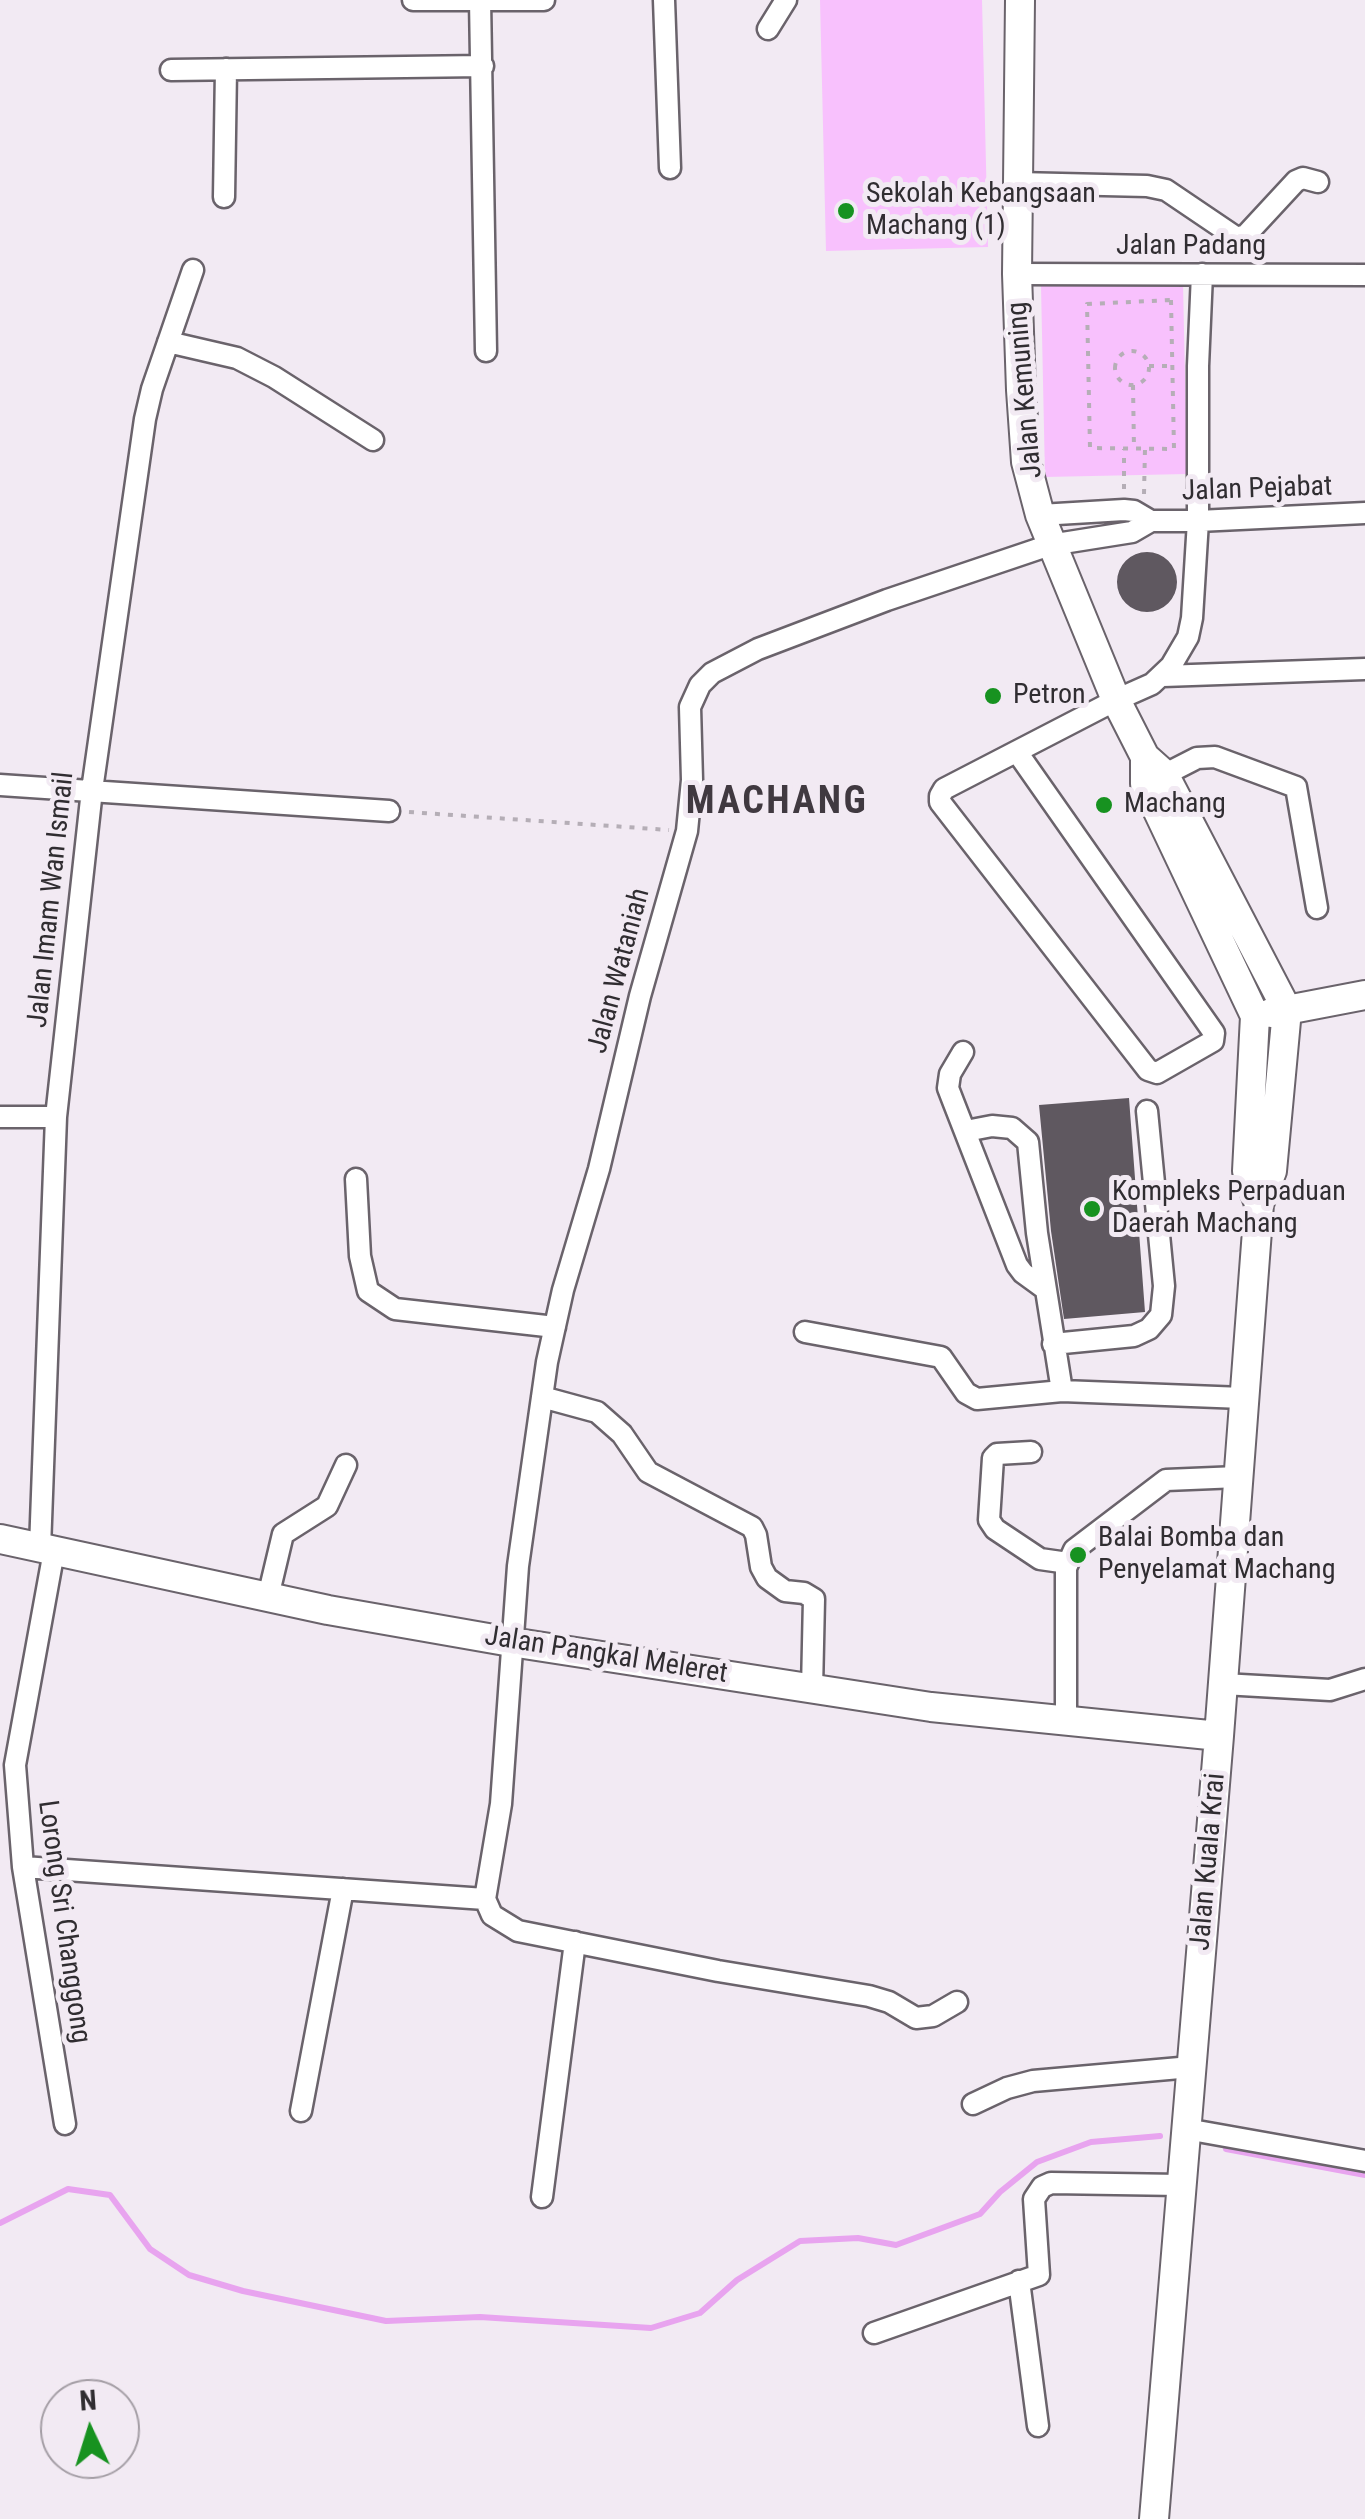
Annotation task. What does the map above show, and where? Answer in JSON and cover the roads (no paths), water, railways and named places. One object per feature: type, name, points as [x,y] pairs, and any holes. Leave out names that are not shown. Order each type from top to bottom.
[{"type":"main road","name":"Jalan Kemuning","points":[[1020,0],[1017,274],[1026,462],[1040,515],[1116,700],[1152,772],[1287,1010]]},
{"type":"main road","name":"Jalan Kemuning","points":[[1152,772],[1254,1016]]},
{"type":"main road","points":[[1254,1016],[1365,995]]},
{"type":"main road","name":"Jalan Kuala Krai","points":[[1154,2519],[1259,1204],[1272,1172],[1287,1010]]},
{"type":"main road","name":"Jalan Kuala Krai","points":[[1254,1016],[1247,1171],[1259,1204]]},
{"type":"main road","name":"Jalan Pangkal Meleret","points":[[0,1538],[268,1598],[511,1642],[931,1708],[1219,1736]]},
{"type":"street","points":[[412,0],[544,0]]},
{"type":"street","points":[[664,0],[670,168]]},
{"type":"street","points":[[768,28],[786,0]]},
{"type":"street","points":[[480,1],[486,351]]},
{"type":"street","points":[[171,70],[483,66]]},
{"type":"street","points":[[224,197],[226,69]]},
{"type":"street","points":[[1018,182],[1166,190],[1237,238],[1246,235],[1296,181],[1303,178],[1318,182]]},
{"type":"street","name":"Jalan Imam Wan Ismail","points":[[47,1549],[56,1116],[92,790],[145,419],[194,270]]},
{"type":"street","name":"Jalan Padang","points":[[1017,274],[1365,274]]},
{"type":"street","points":[[1163,676],[1188,637],[1192,618],[1198,521],[1202,274]]},
{"type":"street","points":[[168,342],[237,358],[372,440]]},
{"type":"street","name":"Jalan Pejabat","points":[[1040,515],[1139,515],[1198,521],[1365,514]]},
{"type":"street","name":"Jalan Pejabat","points":[[1050,546],[1132,532],[1139,515]]},
{"type":"street","name":"Jalan Wataniah","points":[[485,1899],[501,1804],[511,1642],[542,1397],[555,1327],[687,831],[692,780],[690,707],[700,686],[712,673],[758,649],[887,600],[1050,546]]},
{"type":"street","points":[[1017,752],[1214,1034],[1212,1041],[1157,1073],[1148,1070],[940,802],[944,789],[1163,676],[1365,669]]},
{"type":"street","points":[[1152,772],[1197,758],[1216,757],[1296,786],[1317,908]]},
{"type":"street","points":[[0,785],[390,811]]},
{"type":"street","points":[[963,1052],[950,1074],[948,1088],[1017,1264],[1045,1289]]},
{"type":"street","points":[[1053,1344],[1134,1336],[1148,1329],[1161,1315],[1164,1286],[1147,1110]]},
{"type":"street","points":[[0,1117],[56,1116]]},
{"type":"street","points":[[966,1131],[992,1126],[1012,1128],[1028,1142],[1045,1289],[1062,1391]]},
{"type":"street","points":[[356,1179],[360,1256],[368,1292],[395,1309],[555,1327]]},
{"type":"street","points":[[805,1332],[941,1357],[966,1394],[977,1399],[1062,1391],[1243,1398]]},
{"type":"street","points":[[542,1397],[596,1412],[622,1434],[648,1472],[752,1527],[767,1578],[785,1591],[808,1594],[814,1600],[812,1689]]},
{"type":"street","points":[[1031,1452],[998,1454],[994,1458],[989,1520],[995,1529],[1040,1559],[1068,1563]]},
{"type":"street","points":[[268,1598],[283,1534],[327,1506],[346,1465]]},
{"type":"street","points":[[1066,1722],[1068,1563],[1082,1542],[1171,1478],[1238,1477]]},
{"type":"street","name":"Lorong Sri Changgong","points":[[47,1549],[7,1765],[66,2124]]},
{"type":"street","points":[[1223,1684],[1330,1690],[1365,1679]]},
{"type":"street","points":[[22,1867],[485,1899],[492,1915],[508,1927],[870,1996],[916,2018],[933,2016],[956,2002]]},
{"type":"street","points":[[301,2111],[343,1888]]},
{"type":"street","points":[[542,2197],[575,1942]]},
{"type":"street","points":[[973,2104],[1007,2088],[1033,2082],[1191,2067]]},
{"type":"street","points":[[1186,2129],[1365,2161]]},
{"type":"street","points":[[874,2333],[1040,2273],[1034,2199],[1042,2187],[1067,2182],[1180,2185]]},
{"type":"street","points":[[1019,2280],[1038,2426]]},
{"type":"waterway","points":[[0,2223],[68,2189],[110,2195],[150,2249],[189,2275],[243,2291],[386,2321],[480,2317],[651,2328],[700,2313],[737,2280],[800,2241],[858,2238],[896,2245],[980,2214],[1037,2162],[1091,2142],[1160,2136]]},
{"type":"waterway","points":[[1226,2149],[1365,2175]]},
{"type":"place","name":"Sekolah Kebangsaan Machang (1)","points":[[846,211]]},
{"type":"place","name":"Petron","points":[[993,696]]},
{"type":"place","name":"Machang","points":[[1104,805]]},
{"type":"place","name":"Kompleks Perpaduan Daerah Machang","points":[[1092,1209]]},
{"type":"place","name":"Balai Bomba dan Penyelamat Machang","points":[[1078,1555]]},
{"type":"district","name":"MACHANG","points":[[777,803]]}]
